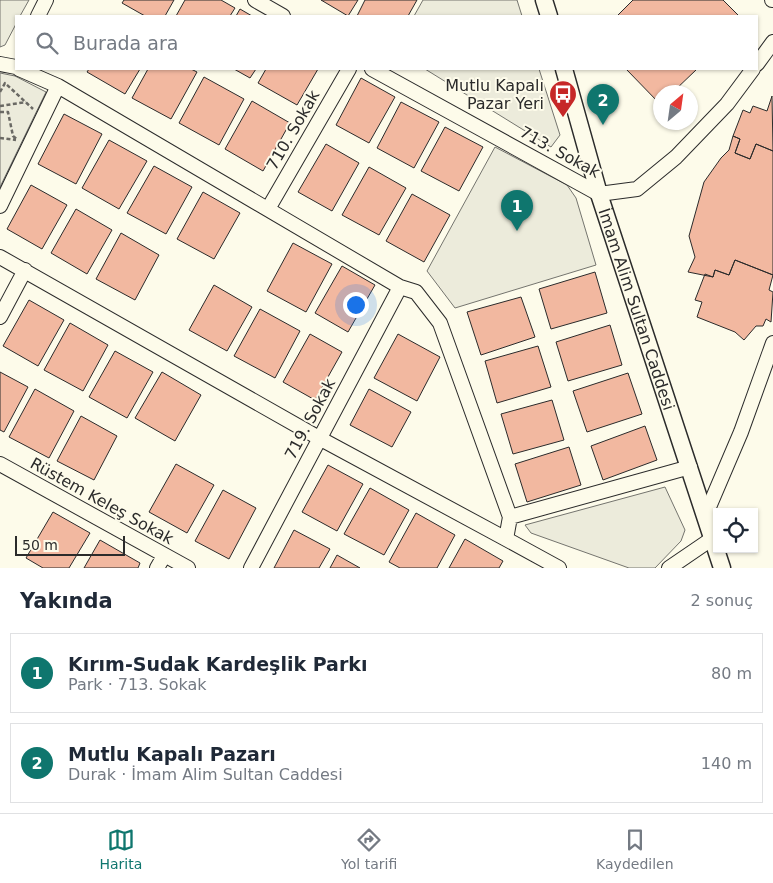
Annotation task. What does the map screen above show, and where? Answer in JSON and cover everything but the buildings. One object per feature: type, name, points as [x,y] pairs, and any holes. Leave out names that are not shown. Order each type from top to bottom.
[{"type":"street","points":[[38,15],[46,0]]},
{"type":"street","points":[[255,0],[281,15]]},
{"type":"street","points":[[544,0],[549,15]]},
{"type":"street","points":[[758,63],[773,42]]},
{"type":"street","points":[[0,64],[15,67]]},
{"type":"street","points":[[23,70],[58,86],[400,287],[416,292],[440,323],[510,517],[506,539]]},
{"type":"street","name":"710. Sokak","points":[[268,209],[348,70]]},
{"type":"street","name":"713. Sokak","points":[[374,70],[599,194]]},
{"type":"street","name":"İmam Alim Sultan Caddesi","points":[[564,70],[599,194],[713,535]]},
{"type":"street","points":[[599,194],[637,189],[670,162],[727,104],[753,70]]},
{"type":"street","points":[[0,206],[58,86]]},
{"type":"street","points":[[0,257],[319,438],[559,568]]},
{"type":"street","points":[[0,317],[25,270]]},
{"type":"street","name":"719. Sokak","points":[[251,568],[400,287]]},
{"type":"street","points":[[706,514],[741,432],[773,343]]},
{"type":"street","name":"Rüstem Keleş Sokak","points":[[0,464],[161,562],[188,568]]},
{"type":"street","points":[[510,517],[690,468]]},
{"type":"street","points":[[669,568],[713,539]]},
{"type":"street","name":"İmam Alim Sultan Caddesi","points":[[718,553],[722,568]]},
{"type":"path","points":[[0,92],[5,82],[26,102],[0,106]]},
{"type":"path","points":[[0,112],[8,112],[13,136],[17,140],[0,138]]},
{"type":"shaded area","points":[[0,0],[29,0],[21,15],[15,15],[15,26],[5,45],[0,47]]},
{"type":"shaded area","points":[[423,0],[517,0],[522,15],[415,15]]},
{"type":"shaded area","points":[[427,70],[539,70],[560,135],[551,147]]},
{"type":"shaded area","points":[[0,73],[15,76],[46,92],[0,187]]},
{"type":"shaded area","points":[[495,147],[567,185],[576,198],[596,265],[455,308],[427,271]]},
{"type":"shaded area","points":[[665,487],[685,530],[681,541],[655,568],[629,568],[531,533],[525,525]]},
{"type":"place","name":"Mutlu Kapalı Pazar Yeri","points":[[563,118]]},
{"type":"place","name":"Mutlu Kapalı Pazarı","points":[[603,125]]},
{"type":"place","name":"Kırım-Sudak Kardeşlik Parkı","points":[[517,231]]}]
